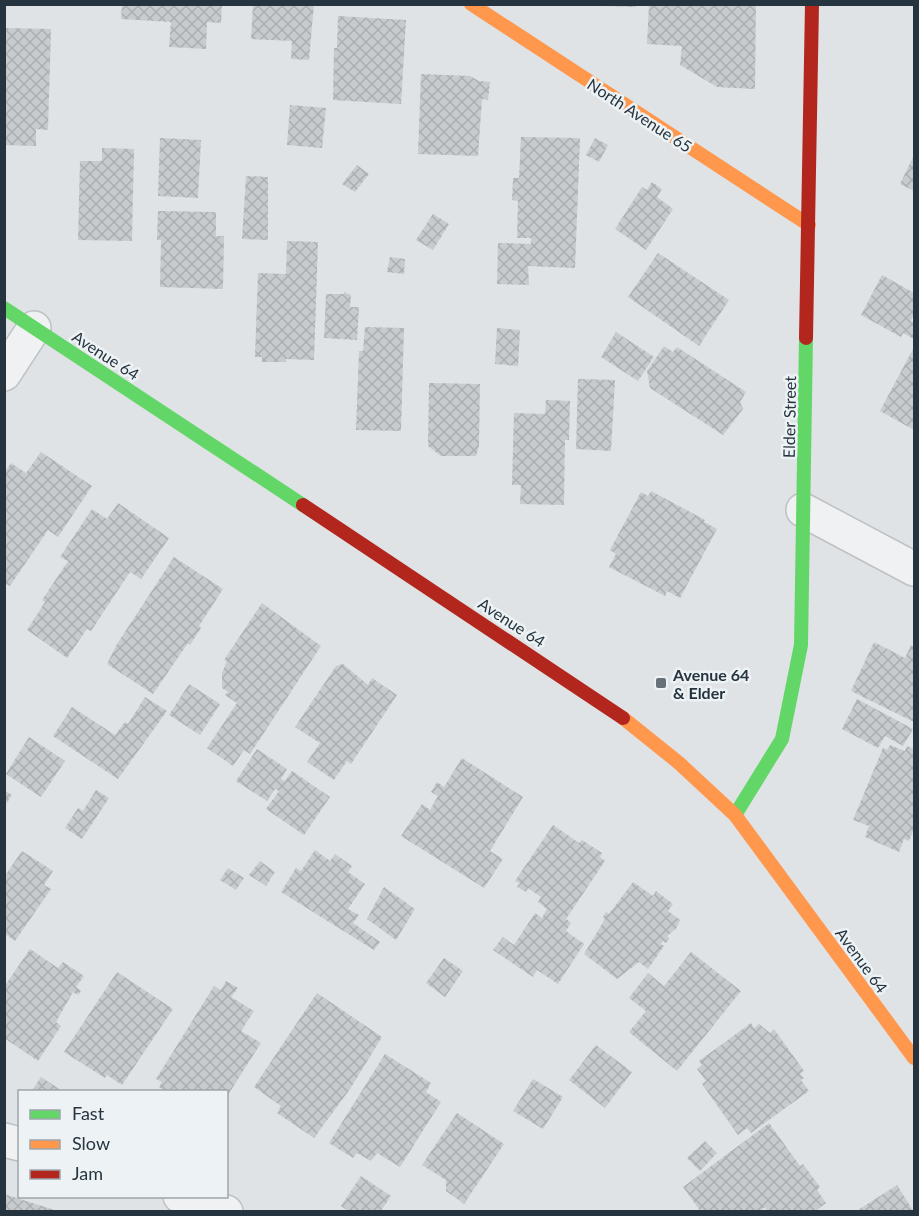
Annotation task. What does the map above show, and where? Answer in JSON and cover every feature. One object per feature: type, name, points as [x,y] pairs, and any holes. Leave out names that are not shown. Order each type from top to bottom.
[{"type":"street","name":"North Avenue 65","points":[[471,4],[808,225]]},
{"type":"street","name":"Elder Street","points":[[735,815],[782,740],[801,645],[812,4]]},
{"type":"street","name":"Avenue 64","points":[[4,308],[606,704],[679,763],[735,815],[915,1058]]},
{"type":"street","points":[[4,374],[34,328]]},
{"type":"street","points":[[803,510],[915,569]]},
{"type":"street","points":[[183,1198],[226,1212]]},
{"type":"building","points":[[122,4],[222,4],[221,23],[207,22],[206,49],[169,47],[171,22],[121,19]]},
{"type":"building","points":[[253,4],[314,4],[309,60],[291,59],[292,41],[251,39]]},
{"type":"building","points":[[605,4],[636,4],[636,7],[605,6]]},
{"type":"building","points":[[649,4],[756,4],[755,89],[717,87],[680,65],[682,46],[647,44]]},
{"type":"building","points":[[338,16],[406,20],[401,104],[333,100],[334,48],[337,48]]},
{"type":"building","points":[[4,28],[51,29],[48,130],[36,129],[36,146],[4,145]]},
{"type":"building","points":[[421,74],[470,76],[479,81],[490,82],[488,100],[482,99],[478,156],[418,154]]},
{"type":"building","points":[[290,105],[326,108],[322,148],[287,145]]},
{"type":"building","points":[[521,137],[580,138],[575,268],[528,266],[529,285],[497,284],[498,243],[531,244],[531,238],[517,238],[518,201],[512,200],[513,178],[519,178]]},
{"type":"building","points":[[160,138],[201,140],[198,198],[158,196]]},
{"type":"building","points":[[595,138],[608,145],[599,162],[586,155]]},
{"type":"building","points":[[102,148],[134,149],[132,241],[78,240],[80,161],[102,161]]},
{"type":"building","points":[[914,155],[914,191],[900,184]]},
{"type":"building","points":[[357,165],[369,174],[355,192],[342,184]]},
{"type":"building","points":[[246,176],[268,177],[268,240],[242,239]]},
{"type":"building","points":[[652,182],[662,189],[657,197],[673,209],[646,250],[615,229],[642,187],[647,190]]},
{"type":"building","points":[[158,211],[216,212],[216,236],[224,236],[223,289],[160,287],[161,240],[157,240]]},
{"type":"building","points":[[433,214],[449,224],[433,250],[416,240]]},
{"type":"building","points":[[287,241],[318,242],[314,360],[286,359],[286,362],[262,362],[262,357],[255,357],[258,273],[286,274]]},
{"type":"building","points":[[658,253],[729,300],[699,346],[628,297]]},
{"type":"building","points":[[390,257],[405,259],[404,274],[387,272]]},
{"type":"building","points":[[882,275],[914,293],[914,314],[911,321],[914,323],[914,339],[903,333],[901,337],[861,315]]},
{"type":"building","points":[[344,292],[351,295],[350,307],[359,307],[357,340],[324,338],[326,294],[344,294]]},
{"type":"building","points":[[365,327],[404,328],[401,431],[356,430],[359,351],[363,351]]},
{"type":"building","points":[[497,328],[520,330],[518,366],[495,364]]},
{"type":"building","points":[[616,332],[654,357],[638,381],[601,357]]},
{"type":"building","points":[[664,346],[673,352],[677,347],[746,392],[740,402],[743,409],[723,435],[650,388],[647,371]]},
{"type":"building","points":[[914,347],[914,430],[880,411]]},
{"type":"building","points":[[578,379],[615,380],[611,451],[576,449]]},
{"type":"building","points":[[429,383],[480,384],[479,446],[476,456],[441,456],[428,446]]},
{"type":"building","points":[[546,400],[570,401],[569,440],[565,440],[564,505],[520,504],[521,485],[512,485],[514,413],[545,414]]},
{"type":"building","points":[[41,452],[92,486],[58,537],[48,530],[10,586],[4,583],[4,473],[11,463],[26,473]]},
{"type":"building","points":[[651,491],[705,520],[704,522],[717,529],[680,598],[667,591],[665,596],[609,567],[616,554],[610,550],[641,492],[648,496]]},
{"type":"building","points":[[118,503],[169,538],[141,579],[130,572],[91,631],[87,629],[67,658],[27,630],[45,602],[42,600],[68,561],[60,557],[92,509],[107,519]]},
{"type":"building","points":[[174,557],[223,589],[199,626],[201,628],[190,645],[188,643],[153,694],[107,664],[117,644]]},
{"type":"building","points":[[262,603],[321,646],[250,754],[244,750],[233,766],[207,748],[237,703],[225,695],[228,692],[222,688],[222,673],[227,661],[224,660]]},
{"type":"building","points":[[874,642],[905,658],[911,645],[914,647],[914,722],[851,691]]},
{"type":"building","points":[[343,664],[368,685],[372,678],[397,695],[351,764],[347,761],[334,780],[307,762],[320,743],[295,727],[336,666]]},
{"type":"building","points":[[189,684],[220,704],[200,735],[169,715]]},
{"type":"building","points":[[145,697],[167,711],[118,779],[53,736],[72,707],[115,735],[125,722],[128,724]]},
{"type":"building","points":[[857,699],[913,729],[903,746],[885,736],[878,748],[842,729]]},
{"type":"building","points":[[29,737],[65,761],[41,797],[6,774]]},
{"type":"building","points":[[890,745],[905,751],[907,746],[914,749],[914,829],[909,841],[904,839],[899,852],[865,837],[869,826],[853,820],[883,748],[887,750]]},
{"type":"building","points":[[257,749],[287,769],[281,779],[285,781],[292,771],[330,797],[304,835],[266,809],[279,791],[275,789],[267,801],[236,781]]},
{"type":"building","points":[[462,758],[523,797],[490,851],[503,859],[484,888],[401,836],[422,804],[430,810],[438,796],[431,792],[437,782],[444,787]]},
{"type":"building","points":[[4,790],[12,795],[4,807]]},
{"type":"building","points":[[96,790],[109,798],[82,839],[65,828],[78,808],[83,811]]},
{"type":"building","points":[[553,825],[579,843],[582,840],[602,853],[600,857],[605,861],[566,919],[571,923],[566,931],[584,944],[558,984],[537,970],[533,977],[493,950],[503,937],[514,945],[535,913],[542,918],[547,909],[538,902],[541,897],[528,888],[526,892],[517,887],[520,883],[515,881]]},
{"type":"building","points":[[315,850],[330,861],[335,854],[352,866],[348,872],[365,884],[348,909],[359,915],[353,923],[380,942],[374,950],[281,892],[296,868],[301,871]]},
{"type":"building","points":[[22,851],[53,871],[44,885],[51,889],[15,941],[4,933],[4,877]]},
{"type":"building","points":[[260,861],[275,872],[266,886],[249,875]]},
{"type":"building","points":[[228,868],[244,878],[236,890],[220,880]]},
{"type":"building","points":[[633,882],[653,896],[656,891],[673,904],[668,911],[680,920],[676,929],[667,936],[669,938],[666,943],[663,941],[661,944],[664,946],[648,969],[639,962],[617,979],[584,954],[605,919],[603,917],[606,912],[609,914]]},
{"type":"building","points":[[384,887],[415,909],[396,940],[367,919]]},
{"type":"building","points":[[30,949],[58,968],[63,962],[84,976],[76,987],[81,991],[78,995],[73,992],[56,1022],[61,1026],[38,1061],[4,1038],[4,987]]},
{"type":"building","points":[[691,952],[741,991],[677,1071],[629,1032],[646,1011],[629,998],[648,973],[664,986]]},
{"type":"building","points":[[444,958],[463,971],[445,997],[426,983]]},
{"type":"building","points":[[117,972],[173,1009],[122,1085],[107,1075],[105,1078],[64,1052]]},
{"type":"building","points":[[226,981],[238,988],[231,997],[254,1011],[241,1031],[261,1043],[228,1095],[228,1090],[163,1090],[159,1087],[162,1082],[156,1079],[214,986],[221,990]]},
{"type":"building","points":[[317,993],[382,1037],[350,1089],[314,1138],[277,1113],[281,1106],[254,1087]]},
{"type":"building","points":[[751,1023],[754,1028],[759,1024],[770,1033],[774,1029],[804,1071],[800,1074],[804,1078],[801,1080],[809,1091],[751,1133],[747,1128],[738,1135],[702,1084],[706,1081],[697,1069],[702,1065],[699,1061]]},
{"type":"building","points":[[596,1045],[632,1072],[605,1108],[569,1080]]},
{"type":"building","points":[[385,1054],[431,1083],[426,1092],[441,1102],[400,1167],[377,1153],[371,1161],[357,1153],[353,1158],[329,1143]]},
{"type":"building","points":[[41,1077],[61,1090],[32,1090]]},
{"type":"building","points":[[533,1079],[563,1097],[543,1129],[513,1111]]},
{"type":"building","points":[[457,1113],[504,1144],[464,1204],[446,1191],[446,1180],[422,1165]]},
{"type":"building","points":[[769,1123],[800,1166],[803,1164],[820,1187],[817,1190],[826,1203],[814,1212],[768,1212],[765,1207],[759,1212],[701,1212],[683,1187]]},
{"type":"building","points":[[705,1141],[717,1153],[700,1171],[687,1158]]},
{"type":"building","points":[[361,1176],[391,1196],[380,1212],[350,1212],[341,1206]]},
{"type":"building","points":[[897,1185],[914,1212],[855,1212]]},
{"type":"building","points":[[4,1194],[58,1211],[4,1212]]},
{"type":"traffic: fast","points":[[4,308],[303,505]]},
{"type":"traffic: fast","points":[[735,815],[782,739],[801,645],[806,338]]},
{"type":"traffic: slow","points":[[471,4],[809,225]]},
{"type":"traffic: slow","points":[[623,718],[679,763],[735,815],[914,1058]]},
{"type":"traffic: jam","points":[[806,338],[812,4]]},
{"type":"traffic: jam","points":[[303,505],[623,718]]},
{"type":"place","name":"Avenue 64 & Elder","points":[[661,683]]}]
